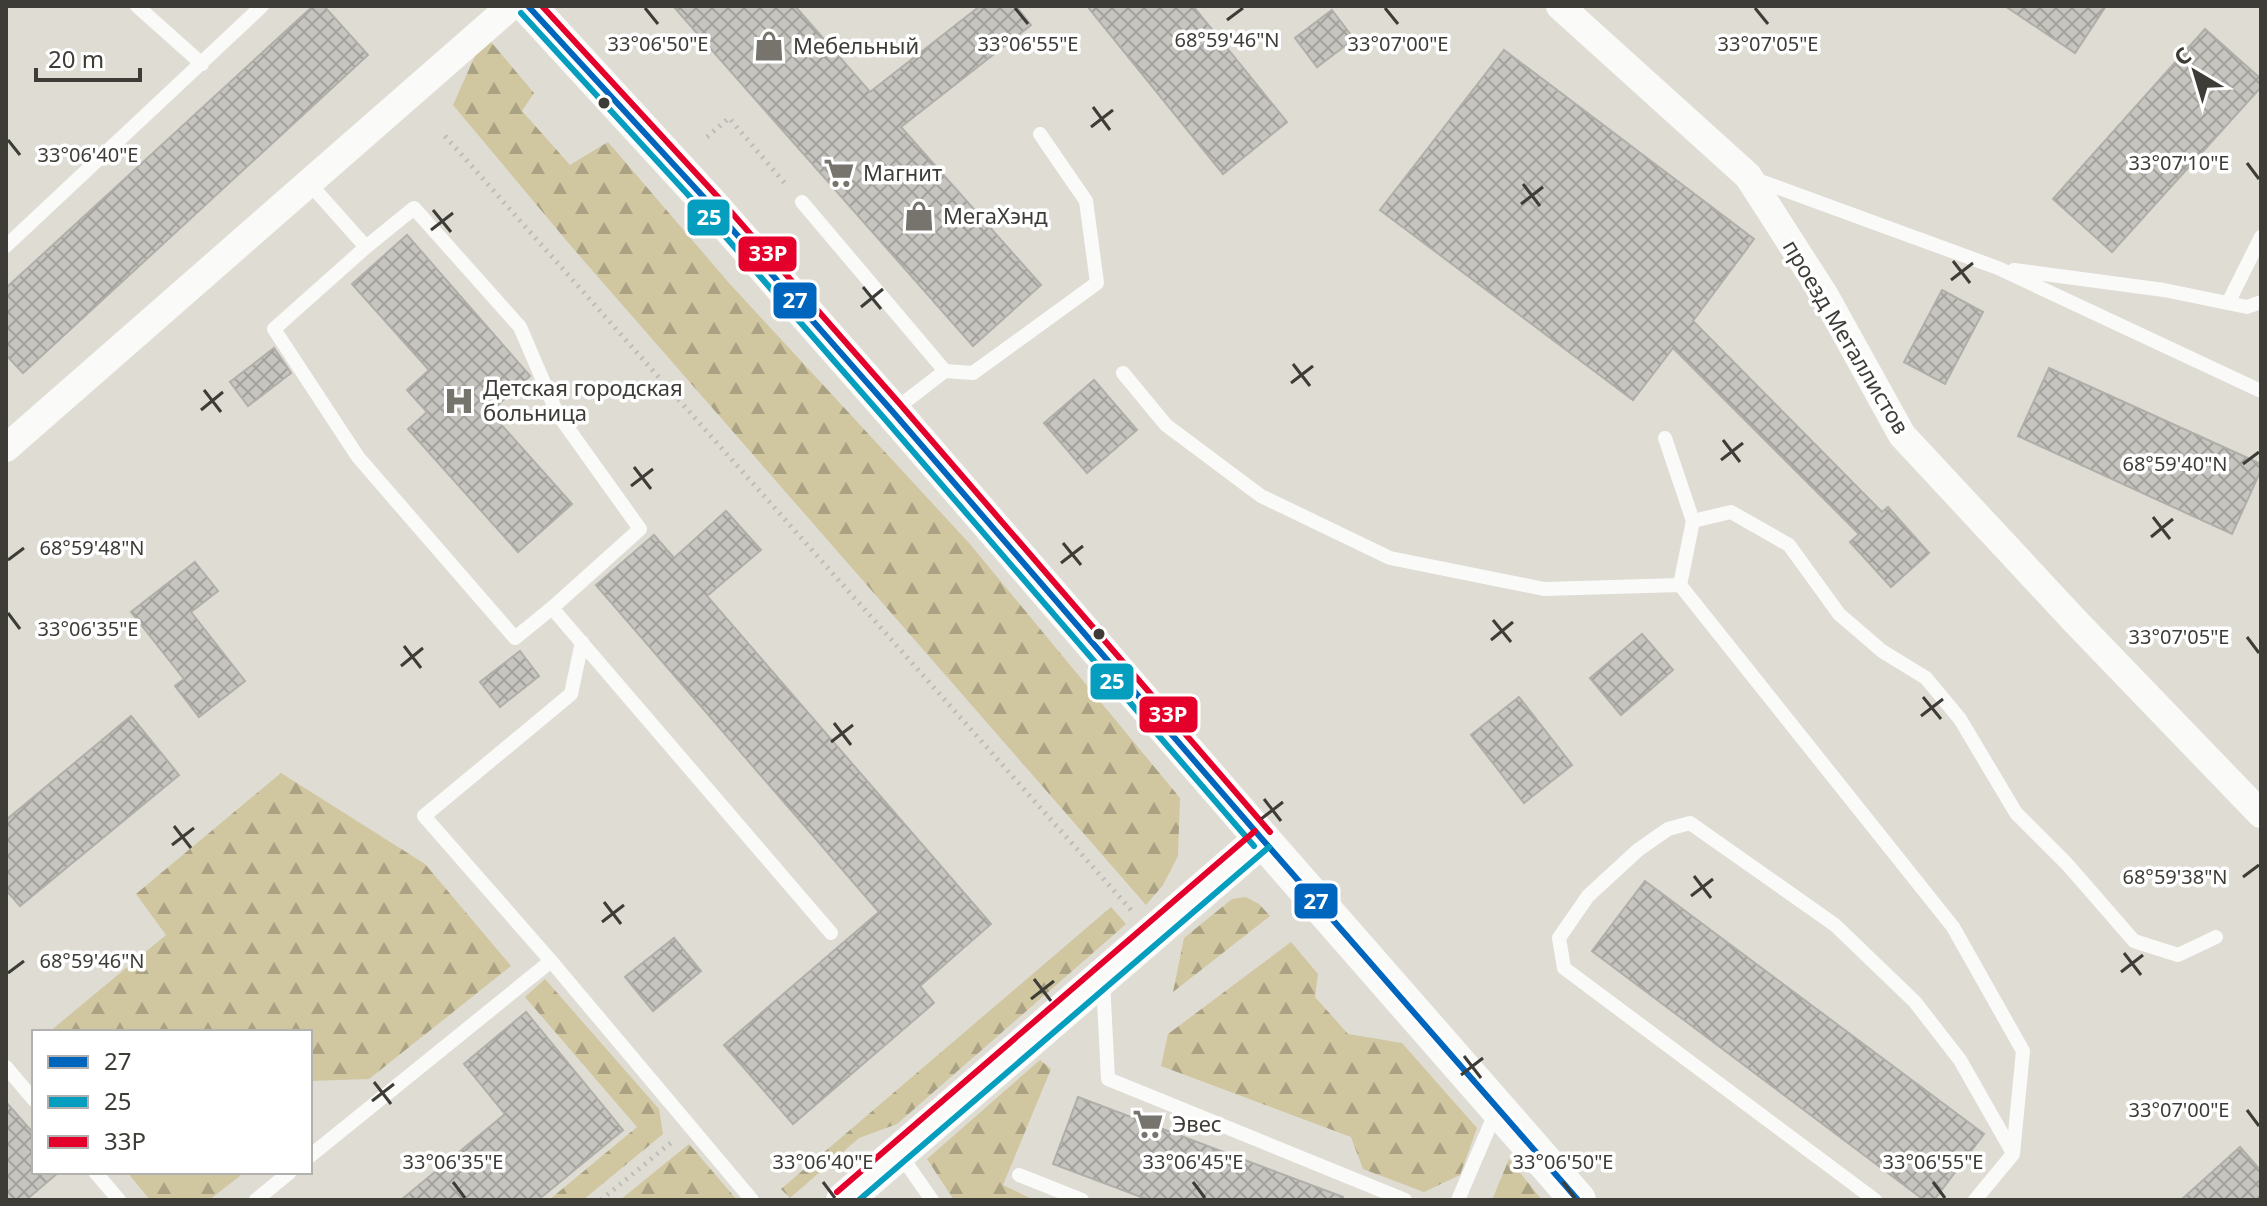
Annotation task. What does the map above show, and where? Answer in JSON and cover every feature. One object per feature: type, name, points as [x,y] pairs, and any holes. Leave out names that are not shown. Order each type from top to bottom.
[{"type":"street","points":[[6,448],[511,6]]},
{"type":"street","points":[[528,6],[709,203],[892,411],[1578,1200]]},
{"type":"street","name":"проезд Металлистов","points":[[1560,6],[1748,176],[1825,296],[1902,435],[2261,814]]},
{"type":"street","points":[[844,1200],[1262,839]]},
{"type":"lane","points":[[137,6],[202,64]]},
{"type":"lane","points":[[6,246],[262,6]]},
{"type":"lane","points":[[892,411],[945,371],[973,373],[1097,283],[1086,201],[1040,134]]},
{"type":"lane","points":[[1748,176],[1998,268],[2261,391]]},
{"type":"lane","points":[[309,183],[366,247]]},
{"type":"lane","points":[[802,202],[945,371]]},
{"type":"lane","points":[[414,208],[520,327],[557,413],[640,529],[515,638],[358,457],[274,329],[366,247],[414,208]]},
{"type":"lane","points":[[2228,303],[2261,237]]},
{"type":"lane","points":[[1998,268],[2164,290],[2247,307],[2261,302]]},
{"type":"lane","points":[[1123,373],[1166,425],[1261,496],[1390,558],[1544,589],[1680,585]]},
{"type":"lane","points":[[1665,438],[1693,521],[1680,585]]},
{"type":"lane","points":[[1693,521],[1731,512],[1789,545],[1839,614],[1882,651],[1926,678],[1960,719],[2016,813],[2067,864],[2134,941],[2178,955],[2216,937]]},
{"type":"lane","points":[[1680,585],[1953,927],[2023,1051],[2013,1154],[1975,1200]]},
{"type":"lane","points":[[552,608],[831,933]]},
{"type":"lane","points":[[582,642],[571,694],[424,816],[752,1200]]},
{"type":"lane","points":[[1875,1200],[1564,968],[1559,938],[1588,896],[1638,850],[1668,829],[1690,823],[1835,925],[1915,1002],[1960,1060],[2013,1154]]},
{"type":"lane","points":[[312,1154],[551,961]]},
{"type":"lane","points":[[1103,976],[1108,1079],[1405,1200]]},
{"type":"lane","points":[[6,1067],[32,1098]]},
{"type":"lane","points":[[1458,1200],[1497,1109]]},
{"type":"lane","points":[[899,1153],[932,1200]]},
{"type":"lane","points":[[97,1174],[119,1200]]},
{"type":"lane","points":[[256,1200],[288,1174]]},
{"type":"lane","points":[[1019,1175],[1082,1200]]},
{"type":"path","points":[[707,137],[729,118],[802,202]]},
{"type":"path","points":[[445,136],[1153,934]]},
{"type":"path","points":[[601,1200],[683,1133]]},
{"type":"green space","points":[[491,42],[534,93],[522,111],[570,165],[608,142],[729,283],[969,543],[1180,798],[1178,856],[1163,885],[1146,905],[571,246],[453,105],[479,47]]},
{"type":"green space","points":[[281,773],[425,864],[511,966],[369,1079],[312,1081],[312,1030],[51,1030],[166,935],[136,894]]},
{"type":"green space","points":[[1246,897],[1259,904],[1270,916],[1173,992],[1184,938],[1232,899]]},
{"type":"green space","points":[[1111,907],[1126,924],[897,1124],[859,1138],[790,1198],[781,1189]]},
{"type":"green space","points":[[1291,942],[1318,974],[1315,997],[1348,1034],[1402,1043],[1477,1128],[1460,1175],[1424,1192],[1363,1169],[1351,1137],[1161,1066],[1168,1034]]},
{"type":"green space","points":[[545,979],[659,1109],[663,1134],[583,1200],[549,1200],[637,1127],[525,997]]},
{"type":"green space","points":[[1040,1060],[1051,1069],[1003,1185],[1034,1200],[954,1200],[927,1159]]},
{"type":"green space","points":[[689,1144],[737,1200],[620,1200]]},
{"type":"green space","points":[[1509,1159],[1542,1200],[1492,1200]]},
{"type":"green space","points":[[129,1174],[242,1174],[209,1200],[150,1200]]},
{"type":"building","points":[[313,6],[324,6],[368,55],[23,373],[6,355],[6,288]]},
{"type":"building","points":[[673,6],[795,6],[870,92],[980,6],[1016,6],[1031,25],[901,127],[1041,285],[973,346]]},
{"type":"building","points":[[1087,6],[1193,6],[1287,122],[1223,174]]},
{"type":"building","points":[[2005,6],[2106,6],[2075,53]]},
{"type":"building","points":[[1332,10],[1354,39],[1317,67],[1295,38]]},
{"type":"building","points":[[2205,29],[2261,79],[2261,87],[2112,252],[2053,199]]},
{"type":"building","points":[[1504,50],[1754,239],[1693,321],[1882,512],[1888,507],[1929,553],[1891,587],[1850,542],[1859,534],[1673,348],[1633,400],[1380,210]]},
{"type":"building","name":"Детская городская больница","points":[[407,235],[530,376],[490,412],[572,504],[518,552],[408,429],[427,412],[407,390],[429,370],[352,284]]},
{"type":"building","points":[[1942,290],[1983,312],[1945,384],[1904,362]]},
{"type":"building","points":[[274,348],[291,373],[248,406],[230,382]]},
{"type":"building","points":[[2049,368],[2261,464],[2232,534],[2018,436]]},
{"type":"building","points":[[1094,380],[1137,430],[1087,473],[1044,423]]},
{"type":"building","points":[[726,511],[761,550],[707,596],[991,924],[920,986],[934,1003],[793,1124],[724,1045],[879,912],[596,585],[654,535],[674,558]]},
{"type":"building","points":[[195,562],[218,591],[191,612],[245,681],[199,717],[175,686],[184,679],[131,612]]},
{"type":"building","points":[[1642,634],[1673,670],[1621,715],[1590,678]]},
{"type":"building","points":[[520,651],[539,676],[500,707],[480,682]]},
{"type":"building","points":[[1519,697],[1572,765],[1524,803],[1471,735]]},
{"type":"building","points":[[131,716],[179,775],[20,906],[6,890],[6,820]]},
{"type":"building","points":[[1645,881],[1984,1134],[1934,1200],[1924,1200],[1592,951]]},
{"type":"building","points":[[674,938],[701,971],[653,1011],[625,977]]},
{"type":"building","points":[[526,1012],[623,1130],[538,1200],[401,1200],[505,1114],[464,1064]]},
{"type":"building","points":[[1078,1097],[1343,1197],[1343,1200],[1149,1200],[1053,1164]]},
{"type":"building","points":[[6,1102],[32,1132],[32,1174],[57,1174],[26,1200],[6,1200]]},
{"type":"building","points":[[2240,1147],[2261,1171],[2261,1200],[2181,1200]]},
{"type":"transit line","name":"27","points":[[528,6],[709,203],[892,411],[1578,1200]]},
{"type":"transit line","name":"33Р","points":[[542,6],[717,196],[1270,832]]},
{"type":"transit line","name":"25","points":[[521,13],[702,210],[1254,846]]},
{"type":"transit line","name":"33Р","points":[[837,1192],[1255,831]]},
{"type":"transit line","name":"25","points":[[859,1200],[1269,847]]},
{"type":"place","name":"Мебельный","points":[[769,46]]},
{"type":"place","name":"Магнит","points":[[839,173]]},
{"type":"place","name":"МегаХэнд","points":[[919,216]]},
{"type":"place","name":"Детская городская больница","points":[[459,401]]},
{"type":"place","name":"Эвес","points":[[1148,1124]]}]
